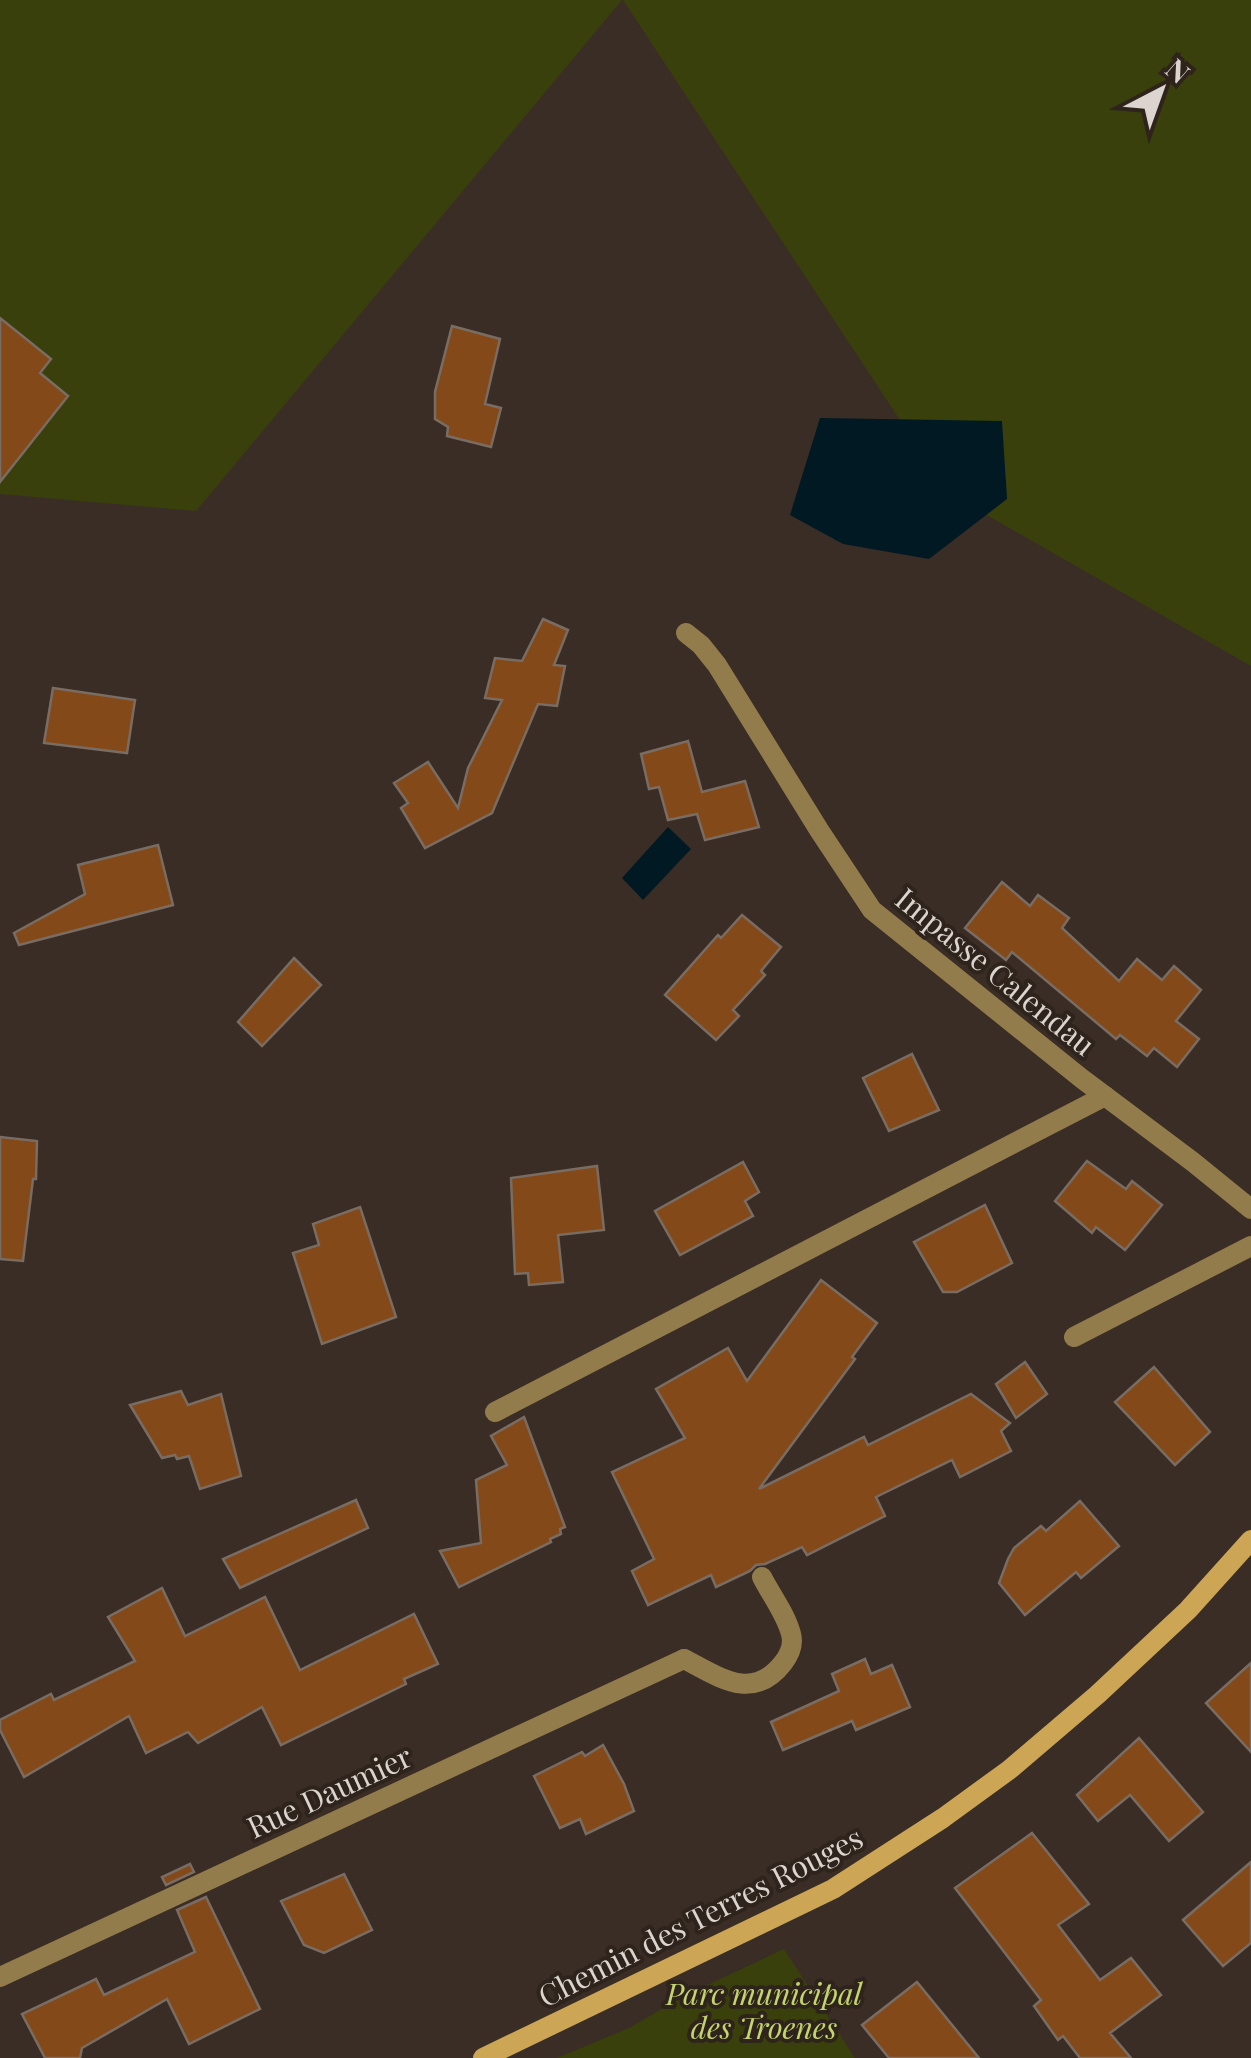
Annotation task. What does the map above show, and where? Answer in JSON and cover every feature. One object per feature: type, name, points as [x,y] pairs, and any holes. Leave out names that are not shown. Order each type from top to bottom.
[{"type":"main road","name":"Chemin des Terres Rouges","points":[[483,2058],[834,1889],[955,1810],[1097,1696],[1188,1610],[1251,1540]]},
{"type":"street","name":"Impasse Calendau","points":[[686,633],[702,645],[722,674],[864,901],[1251,1209]]},
{"type":"street","points":[[496,1412],[1105,1096]]},
{"type":"street","points":[[1074,1337],[1251,1246]]},
{"type":"street","name":"Rue Daumier","points":[[0,1977],[684,1659],[733,1683],[764,1680],[776,1670],[792,1641],[762,1577]]},
{"type":"green space","points":[[0,0],[622,0],[196,511],[0,494]]},
{"type":"green space","points":[[623,0],[1251,0],[1251,666],[948,493]]},
{"type":"green space","name":"Parc municipal des Troenes","points":[[784,1949],[855,2058],[557,2058],[629,2028],[686,1995]]},
{"type":"water","points":[[820,418],[1002,421],[1007,499],[929,559],[843,544],[790,515]]},
{"type":"water","points":[[668,827],[691,849],[643,900],[622,878]]},
{"type":"building","points":[[0,318],[51,359],[40,373],[68,396],[0,482]]},
{"type":"building","points":[[452,326],[500,339],[485,404],[501,408],[491,447],[447,436],[448,427],[435,419],[435,392]]},
{"type":"building","points":[[543,619],[568,630],[554,665],[565,666],[557,706],[538,704],[492,813],[425,848],[401,808],[408,803],[394,783],[428,762],[458,808],[468,768],[502,700],[485,698],[495,658],[522,661]]},
{"type":"building","points":[[53,688],[135,700],[127,753],[44,743]]},
{"type":"building","points":[[688,741],[702,792],[745,781],[759,827],[705,840],[697,814],[668,820],[659,787],[649,789],[641,754]]},
{"type":"building","points":[[158,845],[173,905],[19,945],[14,933],[85,894],[78,865]]},
{"type":"building","points":[[1002,882],[1030,906],[1038,895],[1069,918],[1062,928],[1119,981],[1137,959],[1162,980],[1174,966],[1201,990],[1176,1021],[1199,1039],[1177,1067],[1154,1048],[1147,1056],[1120,1035],[1116,1039],[1012,952],[1006,960],[965,928]]},
{"type":"building","points":[[742,915],[781,947],[761,971],[765,975],[733,1010],[739,1016],[716,1040],[665,995],[718,935],[721,938]]},
{"type":"building","points":[[294,958],[321,985],[262,1046],[238,1022]]},
{"type":"building","points":[[912,1054],[939,1110],[889,1131],[863,1078]]},
{"type":"building","points":[[0,1137],[37,1141],[36,1179],[23,1261],[0,1259]]},
{"type":"building","points":[[1087,1161],[1126,1189],[1132,1181],[1162,1205],[1125,1250],[1096,1227],[1092,1233],[1055,1201]]},
{"type":"building","points":[[743,1162],[759,1192],[745,1201],[753,1216],[680,1255],[655,1211]]},
{"type":"building","points":[[597,1166],[604,1230],[558,1235],[563,1282],[529,1285],[528,1273],[515,1274],[511,1178]]},
{"type":"building","points":[[985,1205],[1012,1263],[957,1292],[943,1292],[914,1242]]},
{"type":"building","points":[[360,1207],[396,1317],[322,1344],[293,1253],[319,1245],[313,1224]]},
{"type":"building","points":[[821,1280],[877,1323],[759,1489],[864,1437],[868,1445],[971,1394],[1010,1423],[1001,1431],[1011,1451],[960,1477],[952,1460],[876,1497],[885,1516],[807,1555],[802,1547],[756,1565],[716,1587],[711,1575],[648,1605],[632,1571],[654,1559],[612,1472],[685,1438],[656,1389],[728,1348],[747,1381]]},
{"type":"building","points":[[1025,1362],[1047,1394],[1016,1418],[996,1384]]},
{"type":"building","points":[[1154,1367],[1210,1432],[1175,1465],[1115,1402]]},
{"type":"building","points":[[181,1391],[188,1405],[221,1394],[241,1476],[200,1489],[189,1456],[162,1458],[130,1405]]},
{"type":"building","points":[[524,1417],[565,1527],[551,1542],[459,1587],[440,1551],[481,1543],[476,1480],[507,1465],[491,1436]]},
{"type":"building","points":[[356,1500],[368,1528],[240,1588],[223,1559]]},
{"type":"building","points":[[1080,1501],[1119,1546],[1081,1578],[1076,1572],[1025,1615],[999,1583],[1008,1559],[1014,1548],[1041,1526],[1046,1531]]},
{"type":"building","points":[[162,1588],[185,1636],[265,1597],[300,1670],[414,1614],[438,1664],[404,1679],[406,1684],[281,1745],[262,1707],[198,1743],[188,1732],[146,1753],[129,1716],[24,1777],[0,1730],[0,1720],[51,1694],[54,1700],[135,1661],[108,1617]]},
{"type":"building","points":[[865,1659],[871,1674],[892,1665],[910,1707],[856,1730],[852,1721],[783,1750],[771,1722],[839,1691],[832,1674]]},
{"type":"building","points":[[1251,1663],[1251,1752],[1206,1703]]},
{"type":"building","points":[[1139,1738],[1203,1812],[1169,1841],[1130,1795],[1098,1821],[1077,1795]]},
{"type":"building","points":[[603,1745],[634,1811],[586,1834],[580,1819],[560,1828],[534,1776]]},
{"type":"building","points":[[1032,1833],[1089,1904],[1058,1925],[1100,1980],[1131,1958],[1161,1995],[1110,2033],[1131,2058],[1080,2058],[1063,2036],[1058,2040],[1034,2006],[1041,2000],[955,1888]]},
{"type":"building","points":[[1251,1862],[1251,1943],[1223,1966],[1183,1920]]},
{"type":"building","points":[[190,1864],[194,1872],[166,1885],[162,1877]]},
{"type":"building","points":[[344,1874],[372,1930],[324,1953],[304,1945],[281,1901]]},
{"type":"building","points":[[206,1897],[260,2009],[189,2044],[167,1999],[82,2048],[80,2058],[45,2058],[22,2014],[96,1979],[104,1995],[195,1952],[177,1910]]},
{"type":"building","points":[[917,1982],[979,2058],[889,2058],[862,2025]]}]
